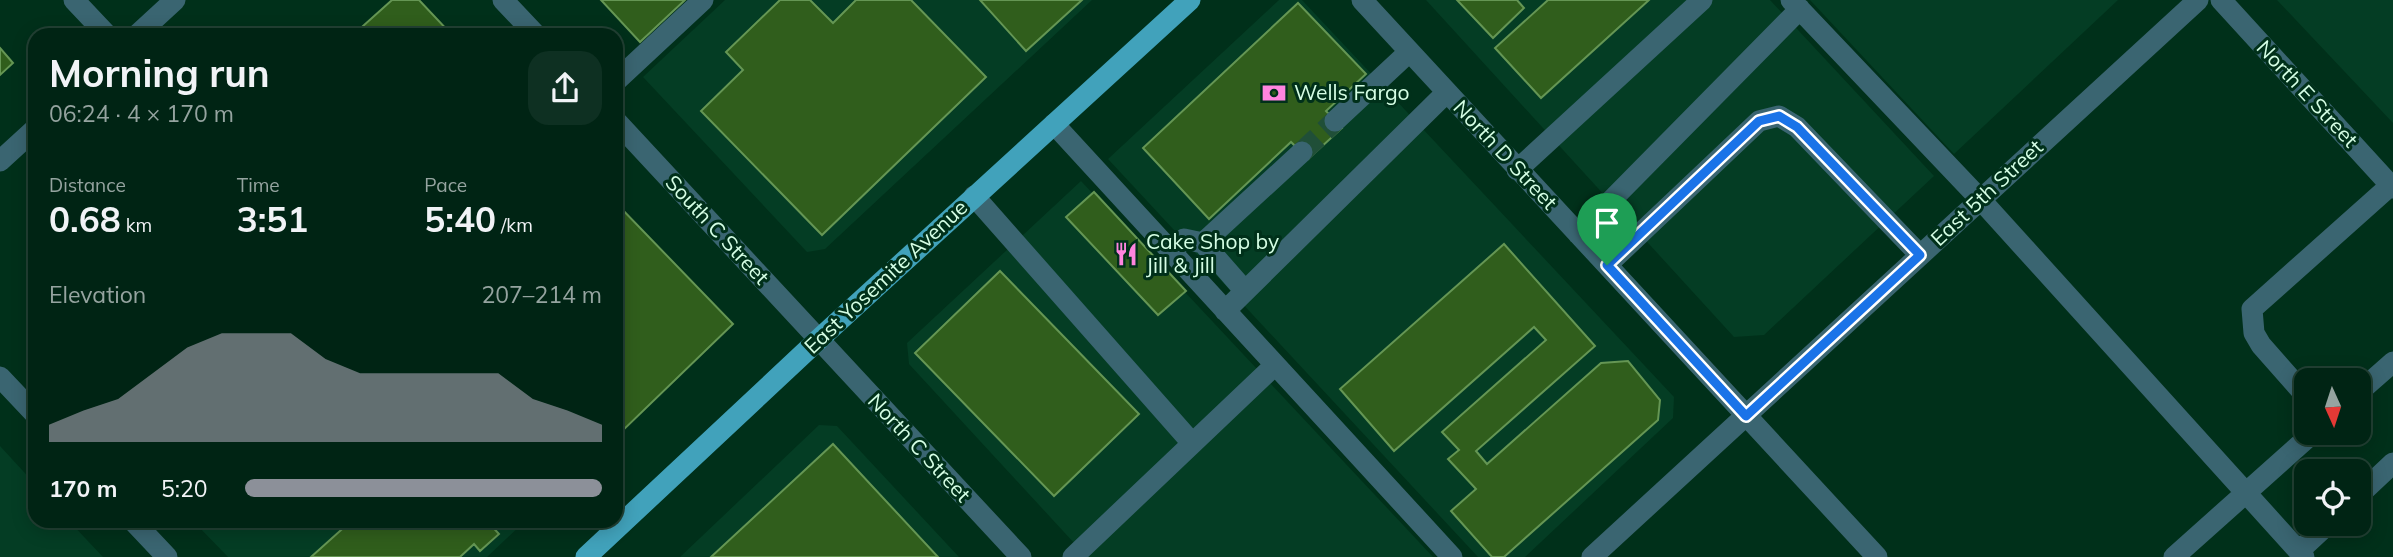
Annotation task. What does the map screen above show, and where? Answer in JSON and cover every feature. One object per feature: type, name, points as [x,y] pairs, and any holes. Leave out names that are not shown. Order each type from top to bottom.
[{"type":"main road","name":"East Yosemite Avenue","points":[[623,525],[818,340],[1190,0]]},
{"type":"main road","name":"East Yosemite Avenue","points":[[590,556],[620,528]]},
{"type":"street","points":[[74,0],[100,28]]},
{"type":"street","points":[[145,28],[175,0]]},
{"type":"street","points":[[503,0],[529,28]]},
{"type":"street","points":[[623,74],[703,0]]},
{"type":"street","name":"North D Street","points":[[1362,0],[1877,557]]},
{"type":"street","points":[[1517,170],[1702,0]]},
{"type":"street","name":"East 5th Street","points":[[1592,557],[2198,0]]},
{"type":"street","name":"North E Street","points":[[2221,0],[2392,187]]},
{"type":"street","points":[[1578,234],[1795,4],[1980,199],[2301,554],[2317,536]]},
{"type":"street","points":[[1337,116],[1409,52]]},
{"type":"street","points":[[1225,311],[1447,92]]},
{"type":"street","points":[[1607,265],[1759,121],[1779,116],[1797,127],[1920,255]]},
{"type":"street","points":[[1054,124],[1452,557]]},
{"type":"street","name":"South C Street","points":[[623,129],[818,340]]},
{"type":"street","points":[[0,160],[28,135]]},
{"type":"street","points":[[1203,243],[1296,155]]},
{"type":"street","points":[[2294,382],[2261,345],[2255,333],[2252,309],[2392,187]]},
{"type":"street","points":[[974,196],[1192,443]]},
{"type":"street","points":[[1171,252],[1185,239],[1203,243],[1245,291]]},
{"type":"street","name":"North C Street","points":[[818,340],[1021,557]]},
{"type":"street","points":[[2371,381],[2393,362]]},
{"type":"street","points":[[1073,557],[1275,365]]},
{"type":"street","points":[[0,377],[28,407]]},
{"type":"street","points":[[2174,557],[2300,445]]},
{"type":"street","points":[[2371,484],[2393,463]]},
{"type":"street","points":[[140,528],[167,557]]},
{"type":"shaded area","points":[[725,0],[1092,0],[825,249],[807,252],[643,77]]},
{"type":"shaded area","points":[[1279,0],[1302,0],[1674,397],[1673,418],[1525,557],[1478,557],[1108,159]]},
{"type":"shaded area","points":[[1426,0],[1770,0],[1934,176],[1764,335],[1734,337]]},
{"type":"shaded area","points":[[1810,0],[2118,0],[1954,154]]},
{"type":"shaded area","points":[[2277,0],[2393,0],[2393,123]]},
{"type":"shaded area","points":[[1081,181],[1433,557],[1087,557],[909,364],[907,343]]},
{"type":"shaded area","points":[[819,425],[837,426],[959,557],[680,557]]},
{"type":"shaded area","points":[[0,446],[28,476],[28,528],[76,528],[103,557],[0,557]]},
{"type":"shaded area","points":[[200,528],[518,528],[487,557],[228,557]]},
{"type":"building","points":[[392,0],[419,0],[445,28],[361,28]]},
{"type":"building","points":[[601,0],[685,0],[640,42]]},
{"type":"building","points":[[780,0],[810,0],[833,23],[856,0],[911,0],[986,77],[822,235],[701,111],[743,70],[726,52]]},
{"type":"building","points":[[980,0],[1082,0],[1026,51]]},
{"type":"building","points":[[1457,0],[1517,0],[1524,8],[1493,38]]},
{"type":"building","points":[[1548,0],[1649,0],[1541,98],[1495,48]]},
{"type":"building","name":"Wells Fargo","points":[[1298,3],[1366,74],[1326,111],[1342,128],[1308,159],[1291,142],[1209,219],[1143,148]]},
{"type":"building","points":[[0,48],[13,63],[0,75]]},
{"type":"building","name":"Cake Shop by Jill & Jill","points":[[1094,192],[1186,291],[1158,315],[1066,217]]},
{"type":"building","points":[[623,210],[733,324],[623,430]]},
{"type":"building","points":[[1504,244],[1595,346],[1476,451],[1487,464],[1601,363],[1628,361],[1660,400],[1658,420],[1504,557],[1492,557],[1451,511],[1476,489],[1448,459],[1459,450],[1442,432],[1546,340],[1534,327],[1394,451],[1340,389]]},
{"type":"building","points":[[1000,271],[1139,414],[1054,496],[915,353]]},
{"type":"building","points":[[833,444],[938,557],[711,557]]},
{"type":"building","points":[[343,528],[494,528],[499,534],[480,551],[474,544],[460,557],[311,557]]},
{"type":"tunnel","points":[[1302,152],[1335,121]]},
{"type":"place","name":"Wells Fargo","points":[[1274,93]]},
{"type":"place","name":"Cake Shop by Jill & Jill","points":[[1126,254]]},
{"type":"route","points":[[1779,116],[1797,127],[1920,255],[1746,416],[1607,265],[1759,121],[1779,116]]}]
